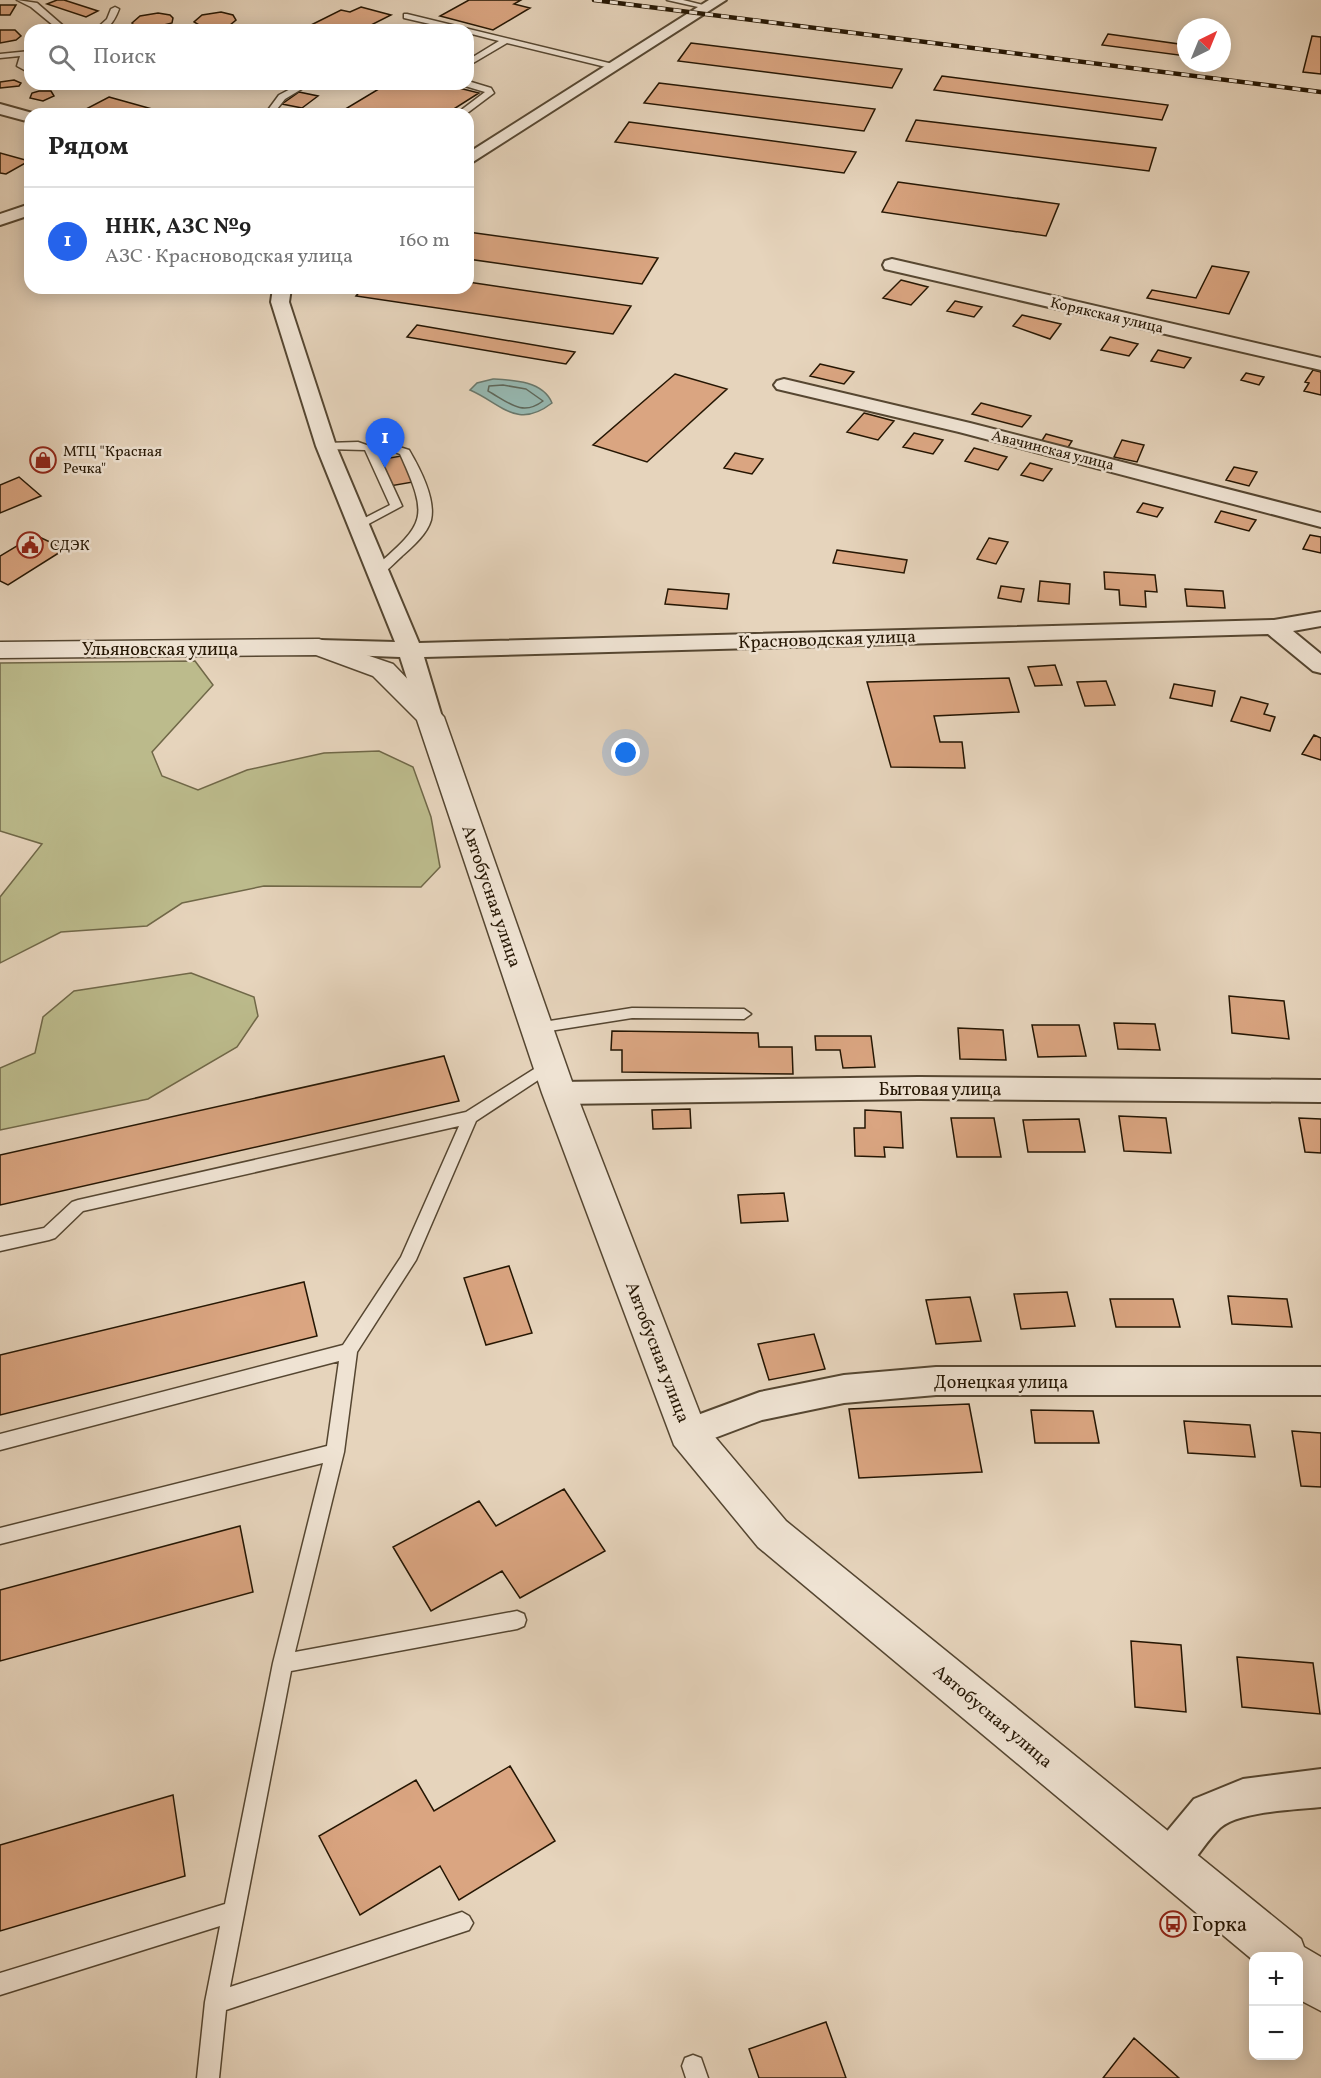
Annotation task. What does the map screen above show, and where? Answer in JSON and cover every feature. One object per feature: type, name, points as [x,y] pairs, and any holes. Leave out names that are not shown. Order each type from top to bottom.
[{"type":"street","points":[[474,156],[713,4]]},
{"type":"street","points":[[0,109],[24,115]]},
{"type":"street","points":[[0,220],[24,211]]},
{"type":"street","name":"Корякская улица","points":[[892,265],[1321,364]]},
{"type":"street","points":[[281,294],[280,302],[326,446],[410,650],[430,717]]},
{"type":"street","name":"Авачинская улица","points":[[784,385],[985,433],[1321,520]]},
{"type":"street","name":"Красноводская улица","points":[[320,647],[410,650],[1274,627],[1321,619]]},
{"type":"street","points":[[1274,627],[1321,666]]},
{"type":"street","name":"Ульяновская улица","points":[[0,650],[320,647]]},
{"type":"street","name":"Автобусная улица","points":[[320,647],[383,670],[430,717],[555,1079],[688,1432],[772,1534],[1279,1952]]},
{"type":"street","name":"Бытовая улица","points":[[555,1079],[918,1088],[1321,1090]]},
{"type":"street","name":"Донецкая улица","points":[[688,1432],[760,1406],[844,1389],[936,1381],[1321,1381]]},
{"type":"street","points":[[1168,1861],[1208,1813],[1243,1798],[1321,1788]]},
{"type":"street","points":[[1303,1971],[1321,1987]]},
{"type":"lane","points":[[21,0],[34,5],[57,24]]},
{"type":"lane","points":[[671,0],[713,4]]},
{"type":"lane","points":[[106,24],[111,20],[115,9]]},
{"type":"lane","points":[[408,16],[442,24]]},
{"type":"lane","points":[[474,32],[614,67]]},
{"type":"lane","points":[[474,60],[506,40]]},
{"type":"lane","points":[[0,56],[24,54]]},
{"type":"lane","points":[[469,108],[490,93],[489,90],[474,86]]},
{"type":"lane","points":[[274,108],[282,97],[295,90]]},
{"type":"lane","points":[[326,446],[365,446],[372,452],[396,506],[357,526]]},
{"type":"lane","points":[[372,452],[393,448],[405,452],[426,497],[428,507],[427,518],[414,538],[377,572]]},
{"type":"lane","points":[[537,1028],[632,1013],[744,1014]]},
{"type":"lane","points":[[0,1244],[49,1233],[78,1206],[470,1117],[555,1079]]},
{"type":"lane","points":[[208,2078],[216,2002],[284,1663],[335,1452],[349,1351],[408,1260],[470,1117]]},
{"type":"lane","points":[[0,1442],[349,1351]]},
{"type":"lane","points":[[0,1536],[335,1452]]},
{"type":"lane","points":[[284,1663],[517,1620]]},
{"type":"lane","points":[[0,1984],[235,1911]]},
{"type":"lane","points":[[216,2002],[462,1923]]},
{"type":"shaded area","points":[[195,661],[213,685],[152,752],[162,776],[198,790],[247,770],[324,753],[379,751],[413,767],[431,817],[440,867],[421,887],[264,886],[182,903],[147,926],[61,932],[0,963],[0,897],[42,844],[0,831],[0,663]]},
{"type":"shaded area","points":[[191,973],[254,997],[258,1016],[237,1047],[148,1099],[0,1130],[0,1068],[35,1053],[43,1017],[74,991]]},
{"type":"water","points":[[493,379],[518,381],[535,386],[548,396],[552,403],[540,411],[519,414],[510,412],[470,390],[477,383]]},
{"type":"building","points":[[64,0],[98,11],[86,17],[47,4]]},
{"type":"building","points":[[469,0],[521,0],[514,4],[530,8],[493,30],[440,16]]},
{"type":"building","points":[[0,5],[16,5],[10,15],[0,15]]},
{"type":"building","points":[[361,7],[391,15],[373,24],[313,24],[341,10],[350,12]]},
{"type":"building","points":[[221,12],[233,15],[236,20],[231,24],[197,24],[194,22],[202,15]]},
{"type":"building","points":[[158,13],[170,15],[173,18],[172,23],[168,24],[132,23],[140,16]]},
{"type":"building","points":[[0,30],[15,30],[21,36],[16,40],[0,43]]},
{"type":"building","points":[[1108,34],[1177,44],[1177,55],[1102,45]]},
{"type":"building","points":[[1312,36],[1321,37],[1321,74],[1303,72]]},
{"type":"building","points":[[691,43],[902,69],[892,88],[678,61]]},
{"type":"building","points":[[942,76],[1168,105],[1162,120],[934,90]]},
{"type":"building","points":[[14,80],[21,83],[19,86],[0,88],[0,82]]},
{"type":"building","points":[[659,83],[875,109],[864,131],[644,103]]},
{"type":"building","points":[[377,90],[467,90],[479,93],[455,108],[347,108]]},
{"type":"building","points":[[51,91],[54,96],[43,101],[30,98],[32,93]]},
{"type":"building","points":[[299,92],[318,96],[302,108],[282,104]]},
{"type":"building","points":[[109,97],[148,108],[88,108]]},
{"type":"building","points":[[916,120],[1156,148],[1149,171],[906,141]]},
{"type":"building","points":[[629,122],[856,152],[844,173],[615,142]]},
{"type":"building","points":[[0,153],[24,160],[24,164],[6,174],[0,173]]},
{"type":"building","points":[[898,182],[1059,204],[1046,236],[882,212]]},
{"type":"building","points":[[474,233],[658,258],[642,284],[474,260]]},
{"type":"building","points":[[1212,266],[1249,272],[1229,314],[1147,298],[1152,290],[1196,298]]},
{"type":"building","points":[[901,280],[928,287],[911,305],[883,298]]},
{"type":"building","points":[[474,283],[631,306],[613,334],[356,296],[358,294],[474,294]]},
{"type":"building","points":[[955,301],[982,307],[974,317],[947,311]]},
{"type":"building","points":[[1022,315],[1061,324],[1050,339],[1013,326]]},
{"type":"building","points":[[417,325],[575,352],[566,364],[407,337]]},
{"type":"building","points":[[1110,337],[1138,344],[1129,356],[1101,350]]},
{"type":"building","points":[[1158,350],[1191,358],[1184,368],[1151,361]]},
{"type":"building","points":[[820,364],[854,372],[844,384],[810,376]]},
{"type":"building","points":[[1313,370],[1321,372],[1321,395],[1304,391],[1309,383],[1305,382]]},
{"type":"building","points":[[1246,373],[1264,377],[1259,385],[1241,380]]},
{"type":"building","points":[[675,374],[727,389],[647,462],[593,445]]},
{"type":"building","points":[[981,403],[1031,416],[1022,427],[972,414]]},
{"type":"building","points":[[864,413],[894,421],[878,440],[847,432]]},
{"type":"building","points":[[914,433],[943,440],[933,454],[903,447]]},
{"type":"building","points":[[1046,434],[1072,441],[1067,449],[1041,442]]},
{"type":"building","points":[[1122,440],[1144,445],[1137,462],[1114,457]]},
{"type":"building","points":[[974,448],[1007,457],[998,470],[965,461]]},
{"type":"building","points":[[735,453],[763,459],[752,474],[724,468]]},
{"type":"building","points":[[401,456],[413,482],[390,486],[378,460]]},
{"type":"building","points":[[1030,463],[1052,469],[1043,481],[1021,475]]},
{"type":"building","points":[[1234,467],[1257,472],[1249,486],[1226,480]]},
{"type":"building","points":[[19,477],[41,496],[0,513],[0,485]]},
{"type":"building","points":[[1143,503],[1163,508],[1157,517],[1137,512]]},
{"type":"building","points":[[1221,511],[1256,520],[1249,531],[1215,522]]},
{"type":"building","points":[[35,535],[65,549],[8,585],[0,581],[0,556]]},
{"type":"building","points":[[1310,535],[1321,537],[1321,553],[1303,549]]},
{"type":"building","points":[[989,538],[1008,542],[996,564],[977,559]]},
{"type":"building","points":[[837,550],[907,560],[904,573],[833,563]]},
{"type":"building","points":[[1104,572],[1155,575],[1157,592],[1145,591],[1146,607],[1120,605],[1119,590],[1105,589]]},
{"type":"building","points":[[1040,581],[1070,584],[1069,604],[1038,601]]},
{"type":"building","points":[[1001,586],[1024,589],[1021,602],[998,598]]},
{"type":"building","points":[[668,589],[729,594],[727,609],[665,604]]},
{"type":"building","points":[[1185,589],[1223,591],[1225,608],[1187,606]]},
{"type":"building","points":[[1055,665],[1062,685],[1035,686],[1028,667]]},
{"type":"building","points":[[1009,678],[1019,712],[934,716],[940,742],[962,742],[965,768],[891,767],[867,682]]},
{"type":"building","points":[[1106,681],[1115,705],[1085,706],[1077,682]]},
{"type":"building","points":[[1174,684],[1215,691],[1212,706],[1170,698]]},
{"type":"building","points":[[1241,697],[1268,704],[1264,714],[1275,717],[1270,731],[1231,721]]},
{"type":"building","points":[[1314,735],[1321,738],[1321,760],[1302,754]]},
{"type":"building","points":[[1229,996],[1284,1001],[1289,1039],[1232,1033]]},
{"type":"building","points":[[1114,1023],[1155,1024],[1160,1050],[1118,1049]]},
{"type":"building","points":[[1032,1025],[1079,1025],[1086,1056],[1038,1057]]},
{"type":"building","points":[[958,1028],[1003,1030],[1006,1060],[960,1059]]},
{"type":"building","points":[[612,1031],[758,1033],[759,1047],[792,1047],[793,1074],[622,1072],[622,1050],[611,1050]]},
{"type":"building","points":[[815,1036],[871,1036],[875,1067],[843,1068],[840,1050],[816,1050]]},
{"type":"building","points":[[444,1056],[459,1101],[0,1205],[0,1155]]},
{"type":"building","points":[[690,1109],[691,1128],[653,1129],[652,1110]]},
{"type":"building","points":[[865,1110],[901,1112],[903,1148],[884,1147],[885,1157],[855,1156],[854,1128],[865,1128]]},
{"type":"building","points":[[1119,1116],[1166,1118],[1171,1153],[1124,1151]]},
{"type":"building","points":[[951,1118],[994,1118],[1001,1157],[957,1157]]},
{"type":"building","points":[[1299,1118],[1321,1119],[1321,1153],[1305,1152]]},
{"type":"building","points":[[1079,1119],[1085,1152],[1028,1152],[1023,1120]]},
{"type":"building","points":[[784,1193],[788,1221],[741,1223],[738,1195]]},
{"type":"building","points":[[509,1266],[532,1333],[486,1345],[464,1278]]},
{"type":"building","points":[[304,1282],[317,1336],[0,1415],[0,1355]]},
{"type":"building","points":[[1067,1292],[1075,1326],[1021,1329],[1014,1294]]},
{"type":"building","points":[[1228,1296],[1287,1299],[1292,1327],[1232,1324]]},
{"type":"building","points":[[970,1297],[981,1341],[936,1344],[926,1300]]},
{"type":"building","points":[[1110,1299],[1173,1299],[1180,1327],[1116,1327]]},
{"type":"building","points":[[814,1334],[825,1369],[769,1380],[758,1344]]},
{"type":"building","points":[[969,1404],[982,1472],[859,1478],[849,1409]]},
{"type":"building","points":[[1031,1410],[1093,1411],[1099,1443],[1035,1443]]},
{"type":"building","points":[[1184,1421],[1250,1425],[1255,1457],[1188,1453]]},
{"type":"building","points":[[1292,1431],[1321,1433],[1321,1487],[1301,1486]]},
{"type":"building","points":[[564,1489],[605,1551],[520,1598],[502,1571],[431,1611],[393,1547],[479,1501],[496,1526]]},
{"type":"building","points":[[240,1526],[253,1592],[0,1661],[0,1590]]},
{"type":"building","points":[[1131,1641],[1181,1645],[1186,1712],[1135,1707]]},
{"type":"building","points":[[1237,1657],[1313,1663],[1320,1714],[1242,1707]]},
{"type":"building","points":[[510,1766],[555,1841],[459,1900],[440,1866],[360,1915],[319,1836],[416,1780],[434,1811]]},
{"type":"building","points":[[173,1795],[185,1876],[0,1931],[0,1845]]},
{"type":"building","points":[[826,2022],[846,2078],[759,2078],[749,2049]]},
{"type":"building","points":[[1134,2038],[1179,2078],[1103,2078]]},
{"type":"railway","points":[[594,0],[1321,92]]},
{"type":"place","name":"МТЦ \"Красная Речка\"","points":[[43,460]]},
{"type":"place","name":"ННК, АЗС №9","points":[[385,468]]},
{"type":"place","name":"СДЭК","points":[[30,545]]},
{"type":"place","name":"Горка","points":[[1173,1924]]}]
